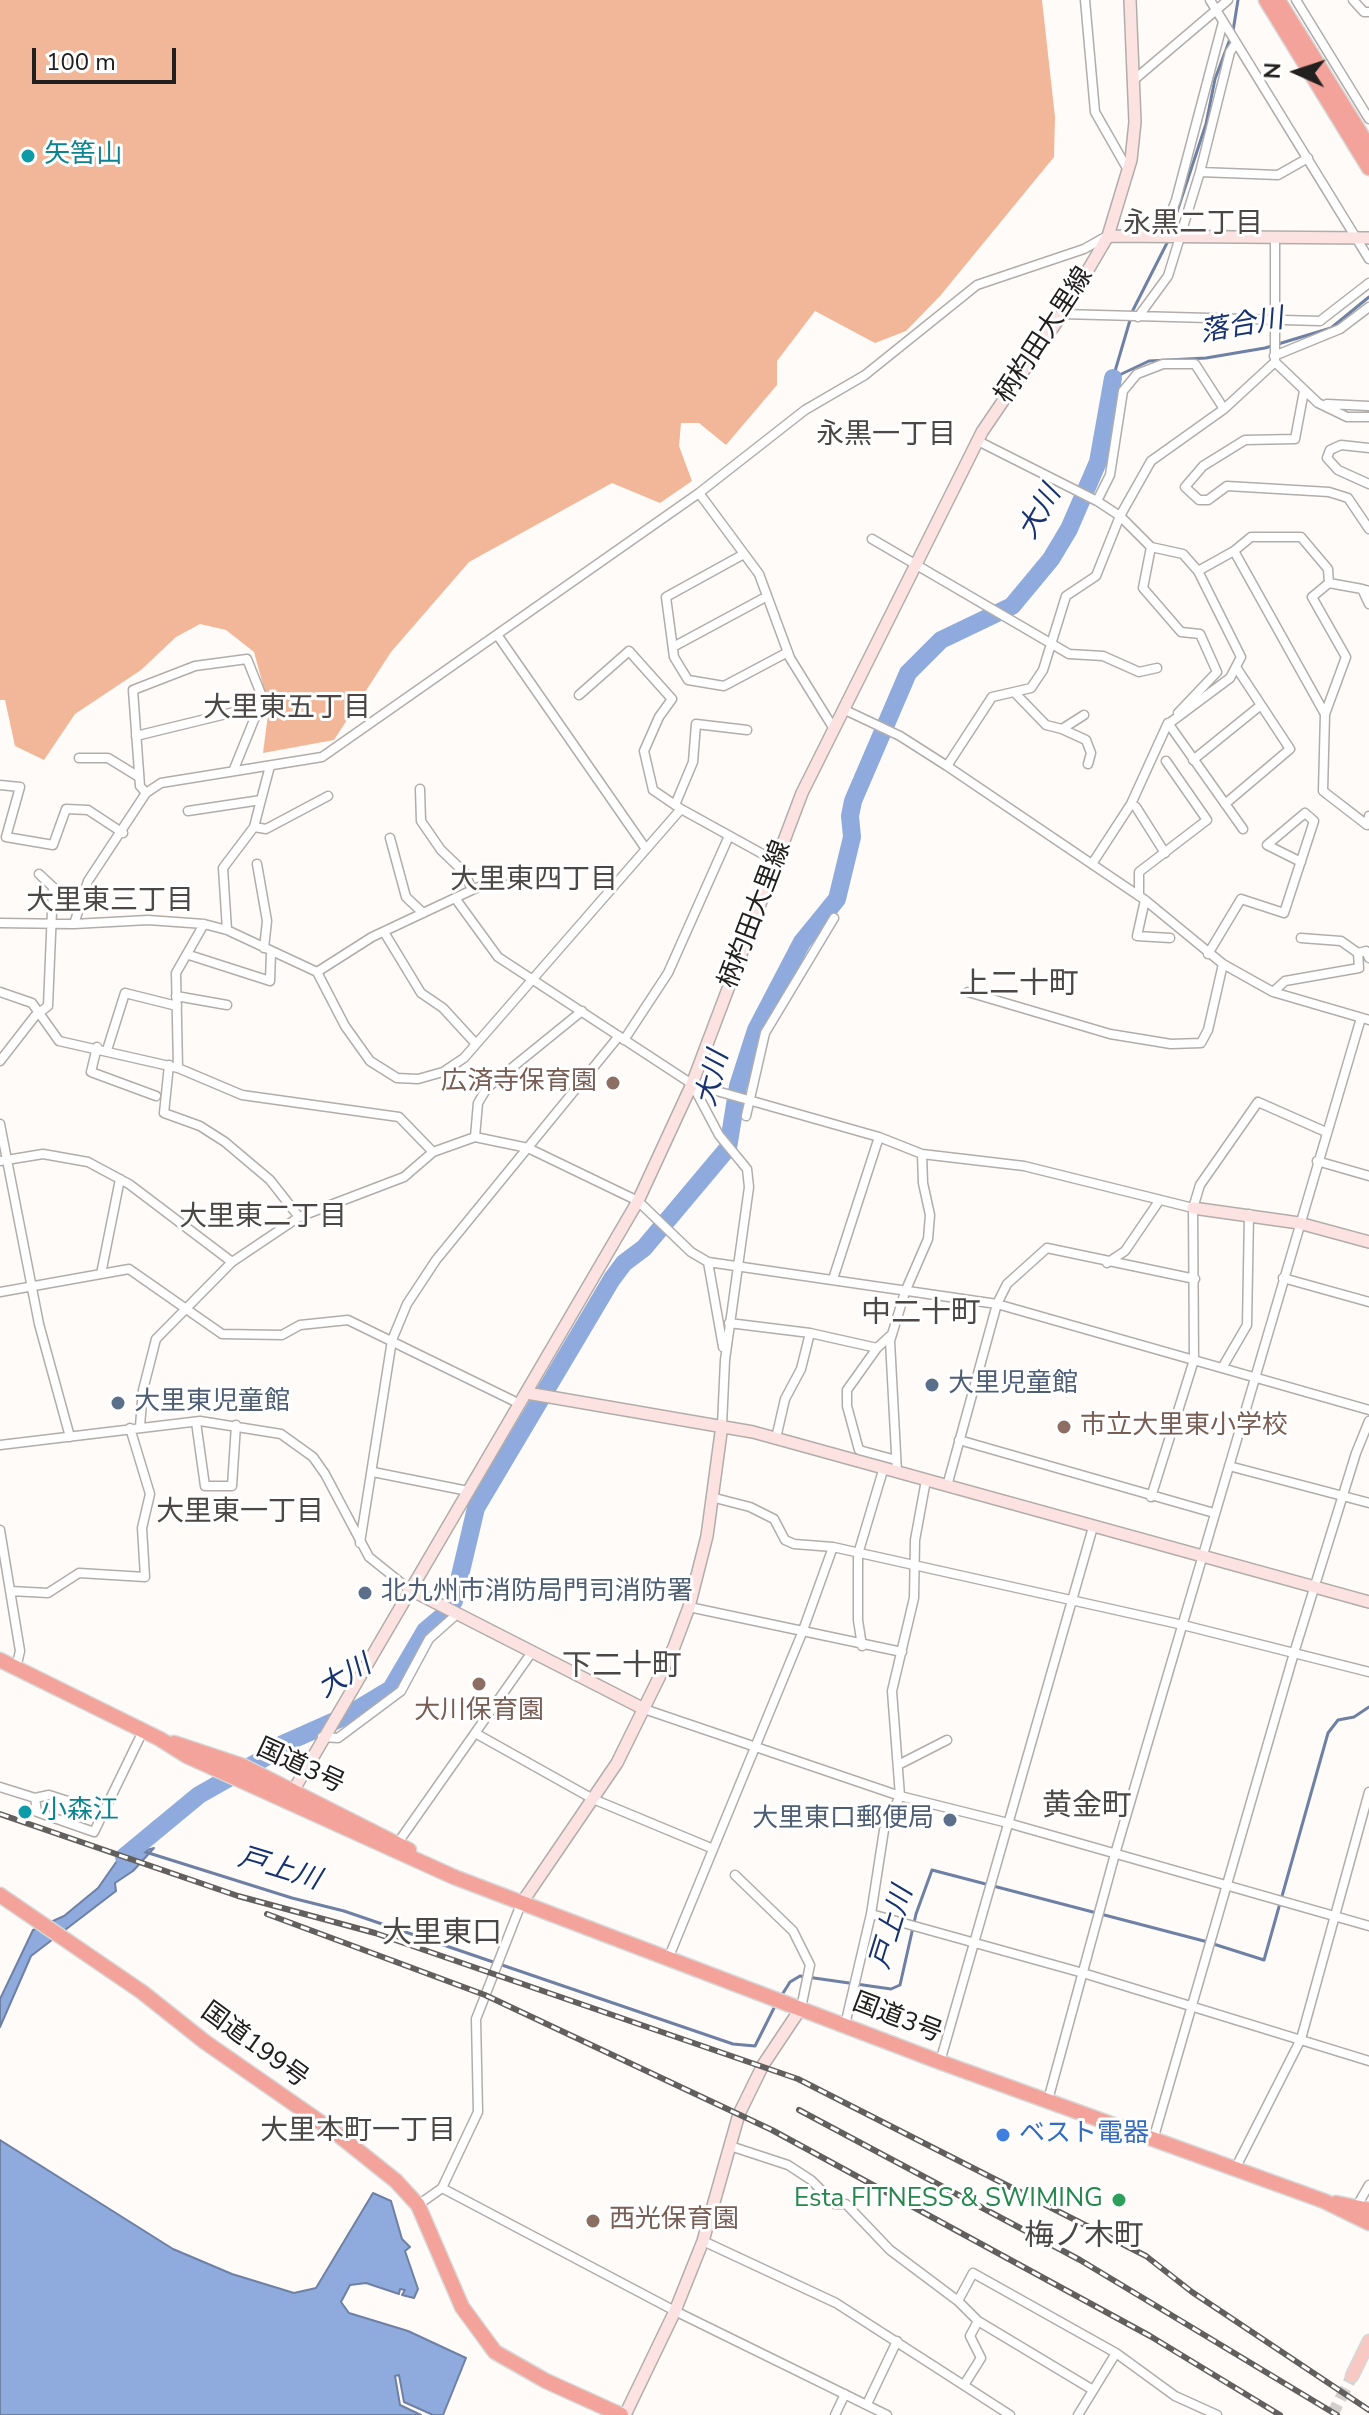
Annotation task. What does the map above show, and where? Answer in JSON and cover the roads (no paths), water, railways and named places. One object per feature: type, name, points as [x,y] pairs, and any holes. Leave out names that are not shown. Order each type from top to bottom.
[{"type":"highway","points":[[1266,0],[1369,168]]},
{"type":"highway","points":[[1278,0],[1369,147]]},
{"type":"highway","name":"国道3号","points":[[0,1660],[160,1739],[187,1756],[254,1787],[290,1796],[454,1877],[940,2062],[1324,2201],[1369,2223]]},
{"type":"highway","name":"国道3号","points":[[160,1739],[243,1766],[268,1777],[290,1796]]},
{"type":"highway","name":"国道199号","points":[[0,1895],[31,1914],[367,2157],[418,2205],[462,2307],[495,2352],[546,2381],[623,2415]]},
{"type":"highway","name":"国道3号","points":[[1324,2201],[1363,2208]]},
{"type":"main road","points":[[1352,2376],[1369,2341]]},
{"type":"street","points":[[1085,0],[1095,112],[1128,170]]},
{"type":"street","name":"柄杓田大里線","points":[[290,1796],[339,1707],[638,1201],[692,1084],[802,793],[978,441],[1062,314],[1108,236],[1128,170],[1135,122],[1130,0]]},
{"type":"street","points":[[1135,79],[1212,4],[1228,0]]},
{"type":"street","points":[[1296,0],[1369,119]]},
{"type":"street","points":[[1353,0],[1364,12],[1369,12]]},
{"type":"street","points":[[1212,4],[1369,259]]},
{"type":"street","points":[[1138,317],[1168,276],[1172,236],[1217,35],[1223,22]]},
{"type":"street","points":[[1172,236],[1200,172],[1230,52],[1236,43]]},
{"type":"street","points":[[1200,172],[1278,175],[1308,158]]},
{"type":"street","points":[[74,924],[88,881],[123,833],[146,793],[161,783],[322,757],[699,493],[805,410],[865,375],[977,285],[1084,249],[1108,236],[1369,238]]},
{"type":"street","points":[[1275,237],[1275,359],[1318,403],[1347,417],[1369,417]]},
{"type":"street","points":[[1062,314],[1320,321],[1369,283]]},
{"type":"street","points":[[947,766],[992,697],[1031,688],[1043,670],[1066,596],[1096,576],[1120,516],[1151,461],[1224,409],[1275,359],[1340,329],[1369,307]]},
{"type":"street","points":[[1097,501],[1110,475],[1123,391],[1137,374],[1163,364],[1195,364],[1224,409]]},
{"type":"street","points":[[1304,391],[1295,439],[1245,440],[1203,466],[1185,487],[1199,500],[1208,500],[1227,486],[1329,492],[1348,498],[1369,529]]},
{"type":"street","points":[[1318,403],[1369,406]]},
{"type":"street","points":[[978,441],[1097,501],[1120,516],[1151,547],[1183,554],[1198,571],[1241,657],[1230,678],[1167,725]]},
{"type":"street","points":[[1369,448],[1341,445],[1330,450],[1327,458],[1338,470],[1369,484]]},
{"type":"street","points":[[699,493],[759,574],[788,652],[834,729]]},
{"type":"street","points":[[1198,571],[1234,551],[1251,537],[1301,537],[1328,569],[1329,583]]},
{"type":"street","points":[[872,539],[1069,654],[1103,656],[1139,672],[1157,668]]},
{"type":"street","points":[[1092,864],[1131,804],[1167,725],[1217,672],[1200,634],[1181,632],[1143,588],[1151,547]]},
{"type":"street","points":[[1234,551],[1325,714]]},
{"type":"street","points":[[744,554],[666,597],[674,657],[688,680],[724,686],[788,652]]},
{"type":"street","points":[[1329,583],[1366,590],[1369,604]]},
{"type":"street","points":[[1329,583],[1312,597],[1346,657],[1325,714],[1323,791],[1368,824]]},
{"type":"street","points":[[673,647],[762,599]]},
{"type":"street","points":[[498,636],[646,849]]},
{"type":"street","points":[[579,695],[629,651],[672,699],[659,717],[644,751],[653,790],[777,862]]},
{"type":"street","points":[[146,793],[139,777],[133,690],[195,666],[247,659],[261,694],[234,769]]},
{"type":"street","points":[[1225,804],[1290,749],[1236,667]]},
{"type":"street","points":[[1015,693],[1046,725],[1086,740],[1091,753],[1088,764]]},
{"type":"street","points":[[1193,760],[1261,705]]},
{"type":"street","points":[[136,736],[259,706]]},
{"type":"street","points":[[845,710],[900,736],[947,766],[1142,898],[1181,926],[1208,954],[1223,964],[1273,992],[1365,1019],[1317,1161],[1115,1854],[1048,2100]]},
{"type":"street","points":[[1062,729],[1084,715]]},
{"type":"street","points":[[0,923],[51,925],[148,920],[204,924],[227,930],[317,972],[345,1026],[370,1061],[397,1078],[418,1079],[443,1072],[464,1058],[532,976],[646,849],[678,807],[693,762],[696,724],[747,730]]},
{"type":"street","points":[[1167,725],[1243,829]]},
{"type":"street","points":[[79,758],[108,758],[139,777]]},
{"type":"street","points":[[1166,761],[1207,820],[1139,872],[1142,898],[1137,936],[1170,938]]},
{"type":"street","points":[[227,930],[223,868],[254,827],[270,766]]},
{"type":"street","points":[[0,785],[20,787],[6,837],[53,845],[66,809],[88,810],[123,833]]},
{"type":"street","points":[[420,789],[421,821],[441,850],[465,873],[472,890]]},
{"type":"street","points":[[254,827],[266,829],[328,796]]},
{"type":"street","points":[[188,811],[261,800]]},
{"type":"street","points":[[1136,807],[1165,853]]},
{"type":"street","points":[[1208,954],[1241,899],[1284,913],[1301,862],[1314,821],[1305,813],[1267,845],[1301,862]]},
{"type":"street","points":[[360,1543],[392,1340],[407,1304],[436,1260],[622,1038],[668,973],[729,836]]},
{"type":"street","points":[[390,838],[406,897],[423,913]]},
{"type":"street","points":[[189,955],[270,981],[267,921],[257,864]]},
{"type":"street","points":[[317,972],[384,932],[515,871]]},
{"type":"street","points":[[0,1061],[35,1016],[48,1006],[53,887],[39,874]]},
{"type":"street","points":[[455,898],[498,957],[532,976],[692,1084],[879,1137],[922,1154],[1024,1166],[1159,1201],[1299,1223],[1369,1242]]},
{"type":"street","points":[[746,1116],[765,1033],[834,918]]},
{"type":"street","points":[[204,924],[176,973],[174,1067],[164,1113],[200,1126],[225,1142],[270,1180],[299,1217]]},
{"type":"street","points":[[384,932],[421,993],[443,1008],[476,1044]]},
{"type":"street","points":[[1273,992],[1285,981],[1359,968],[1366,952],[1341,941],[1301,938]]},
{"type":"street","points":[[968,992],[1110,1034],[1171,1044],[1201,1043],[1208,1030],[1223,964]]},
{"type":"street","points":[[0,992],[32,1003],[59,1041],[97,1047],[174,1067],[242,1095],[399,1117],[433,1152]]},
{"type":"street","points":[[107,1050],[125,993],[227,1005]]},
{"type":"street","points":[[475,1137],[478,1103],[487,1088],[582,1011]]},
{"type":"street","points":[[97,1047],[91,1072],[156,1096]]},
{"type":"street","points":[[418,2205],[442,2188],[478,2112],[476,2019],[521,1904],[617,1763],[689,1607],[715,1498],[729,1323],[749,1187],[747,1169],[719,1135],[692,1084]]},
{"type":"street","points":[[1151,1497],[1194,1360],[1193,1208],[1200,1185],[1258,1102],[1326,1132]]},
{"type":"street","points":[[0,1124],[33,1286],[70,1437]]},
{"type":"street","points":[[140,1426],[143,1390],[156,1339],[232,1262],[299,1217],[404,1177],[433,1152],[475,1137],[528,1148],[638,1201],[691,1252],[708,1262],[997,1304],[1369,1410]]},
{"type":"street","points":[[833,1279],[879,1137]]},
{"type":"street","points":[[5,1160],[43,1154],[88,1162],[120,1179],[232,1262]]},
{"type":"street","points":[[896,1466],[893,1334],[905,1292],[930,1229],[922,1154]]},
{"type":"street","points":[[1317,1161],[1369,1176]]},
{"type":"street","points":[[101,1274],[120,1179]]},
{"type":"street","points":[[1107,1263],[1125,1251],[1159,1201]]},
{"type":"street","points":[[1222,1368],[1247,1325],[1249,1214]]},
{"type":"street","points":[[947,1486],[997,1304],[1007,1284],[1047,1248],[1195,1279]]},
{"type":"street","points":[[708,1262],[725,1360]]},
{"type":"street","points":[[0,1292],[129,1269],[222,1334],[282,1335],[300,1325],[348,1320],[523,1398],[722,1425],[884,1467],[896,1466]]},
{"type":"street","points":[[1283,1278],[1369,1302]]},
{"type":"street","points":[[729,1323],[810,1333],[877,1348]]},
{"type":"street","points":[[776,1438],[785,1399],[801,1369],[810,1333]]},
{"type":"street","points":[[893,1334],[877,1348],[847,1390],[847,1406],[859,1450],[926,1480],[1369,1602]]},
{"type":"street","points":[[1153,2140],[1313,1588],[1369,1421]]},
{"type":"street","points":[[0,1445],[140,1426],[196,1422],[236,1425],[281,1434],[313,1457],[360,1543],[383,1571],[442,1607],[644,1709],[754,1749],[900,1796],[1008,1823],[1369,1926]]},
{"type":"street","points":[[196,1422],[205,1486],[232,1486],[236,1425]]},
{"type":"street","points":[[10,1591],[48,1593],[79,1573],[145,1577],[142,1528],[150,1494],[130,1428]]},
{"type":"street","points":[[959,1440],[1214,1513]]},
{"type":"street","points":[[1229,1466],[1345,1494],[1369,1503]]},
{"type":"street","points":[[862,1646],[858,1620],[858,1554],[884,1467]]},
{"type":"street","points":[[373,1472],[468,1491]]},
{"type":"street","points":[[845,2025],[871,1914],[884,1830],[900,1796],[900,1764],[892,1691],[914,1598],[913,1567],[926,1480]]},
{"type":"street","points":[[715,1498],[750,1507],[774,1519],[785,1540],[833,1547],[1183,1625],[1369,1672]]},
{"type":"street","points":[[940,2062],[1093,1527]]},
{"type":"street","points":[[0,1530],[20,1651],[16,1668]]},
{"type":"street","points":[[668,1959],[711,1848],[802,1633],[833,1547]]},
{"type":"street","points":[[689,1607],[902,1652]]},
{"type":"street","points":[[322,1737],[338,1738],[401,1691],[429,1639],[456,1614]]},
{"type":"street","points":[[395,1847],[532,1652]]},
{"type":"street","points":[[35,1798],[37,1812],[94,1832],[143,1731]]},
{"type":"street","points":[[475,1733],[593,1799],[711,1848]]},
{"type":"street","points":[[900,1764],[947,1740]]},
{"type":"street","points":[[0,1787],[35,1798],[49,1795],[102,1812]]},
{"type":"street","points":[[1235,2169],[1301,2039],[1369,1792]]},
{"type":"street","points":[[623,2415],[675,2311],[703,2241],[739,2114],[760,2071],[801,2008],[810,1965],[793,1931],[735,1875]]},
{"type":"street","points":[[871,1914],[1083,1973],[1369,2061]]},
{"type":"street","points":[[730,2146],[788,2165],[811,2180],[835,2204],[846,2204],[890,2250],[958,2301],[978,2321],[1093,2390]]},
{"type":"street","points":[[1363,2208],[1369,2185]]},
{"type":"street","points":[[442,2188],[675,2311],[887,2415]]},
{"type":"street","points":[[703,2241],[836,2303],[1010,2415]]},
{"type":"street","points":[[958,2301],[973,2273],[1116,2353],[1175,2396],[1217,2415]]},
{"type":"street","points":[[964,2385],[981,2358],[970,2336],[978,2321]]},
{"type":"street","points":[[867,2404],[897,2341]]},
{"type":"street","points":[[1078,2415],[1116,2353]]},
{"type":"street","points":[[835,2415],[845,2394]]},
{"type":"water","points":[[155,1821],[136,1853],[154,1848],[133,1871],[115,1883],[116,1891],[31,1956],[0,2027],[0,1999],[33,1930],[64,1916],[98,1888],[126,1848]]},
{"type":"water","points":[[0,2140],[173,2249],[232,2274],[294,2293],[316,2288],[373,2193],[391,2201],[402,2239],[410,2247],[405,2251],[418,2289],[414,2298],[402,2295],[405,2290],[400,2289],[399,2294],[366,2283],[350,2285],[341,2302],[349,2313],[408,2331],[466,2358],[443,2415],[433,2415],[404,2402],[399,2375],[395,2376],[400,2405],[421,2415],[0,2415]]},
{"type":"waterway","name":"大川","points":[[1233,31],[1238,0]]},
{"type":"waterway","name":"大川","points":[[1170,233],[1206,124],[1215,79],[1230,39]]},
{"type":"waterway","name":"大川","points":[[1113,378],[1133,310],[1168,241]]},
{"type":"waterway","name":"落合川","points":[[1113,378],[1149,361],[1206,358],[1265,348],[1331,328],[1369,297]]},
{"type":"waterway","name":"大川","points":[[124,1857],[199,1795],[268,1756],[274,1748],[348,1715],[391,1689],[425,1631],[444,1615],[454,1601],[476,1508],[612,1279],[624,1263],[644,1248],[728,1148],[738,1086],[756,1030],[802,942],[837,899],[852,837],[850,816],[853,801],[908,673],[941,640],[1012,606],[1051,559],[1069,529],[1098,462],[1113,378]]},
{"type":"waterway","name":"戸上川","points":[[780,1998],[790,1982],[800,1976],[891,1989],[900,1985],[916,1914],[932,1870],[1204,1941],[1264,1960],[1328,1733],[1338,1720],[1354,1717],[1369,1707]]},
{"type":"waterway","name":"戸上川","points":[[136,1849],[344,1911],[733,2044],[755,2046],[776,2004]]},
{"type":"tunnel","points":[[1332,2415],[1352,2376]]},
{"type":"railway","points":[[0,1814],[238,1896],[375,1933],[798,2079],[1146,2256],[1192,2292],[1369,2410]]},
{"type":"railway","points":[[267,1914],[485,1995],[772,2130],[1150,2336],[1280,2415]]},
{"type":"railway","points":[[799,2110],[1080,2260],[1337,2415]]},
{"type":"place","name":"矢筈山","points":[[28,156]]},
{"type":"place","name":"広済寺保育園","points":[[613,1083]]},
{"type":"place","name":"大里児童館","points":[[932,1385]]},
{"type":"place","name":"大里東児童館","points":[[118,1403]]},
{"type":"place","name":"市立大里東小学校","points":[[1064,1427]]},
{"type":"place","name":"北九州市消防局門司消防署","points":[[365,1593]]},
{"type":"place","name":"大川保育園","points":[[479,1684]]},
{"type":"place","name":"小森江","points":[[25,1812]]},
{"type":"place","name":"大里東口郵便局","points":[[950,1820]]},
{"type":"place","name":"ベスト電器","points":[[1003,2135]]},
{"type":"place","name":"Esta FITNESS & SWIMING","points":[[1119,2200]]},
{"type":"place","name":"西光保育園","points":[[593,2221]]},
{"type":"district","name":"永黒二丁目","points":[[1193,225]]},
{"type":"district","name":"永黒一丁目","points":[[886,436]]},
{"type":"district","name":"大里東五丁目","points":[[287,709]]},
{"type":"district","name":"大里東四丁目","points":[[534,881]]},
{"type":"district","name":"大里東三丁目","points":[[110,902]]},
{"type":"district","name":"上二十町","points":[[1019,986]]},
{"type":"district","name":"大里東二丁目","points":[[263,1218]]},
{"type":"district","name":"中二十町","points":[[921,1315]]},
{"type":"district","name":"大里東一丁目","points":[[240,1513]]},
{"type":"district","name":"下二十町","points":[[622,1668]]},
{"type":"district","name":"黄金町","points":[[1087,1808]]},
{"type":"district","name":"大里東口","points":[[442,1935]]},
{"type":"district","name":"大里本町一丁目","points":[[358,2132]]},
{"type":"district","name":"梅ノ木町","points":[[1084,2238]]}]
